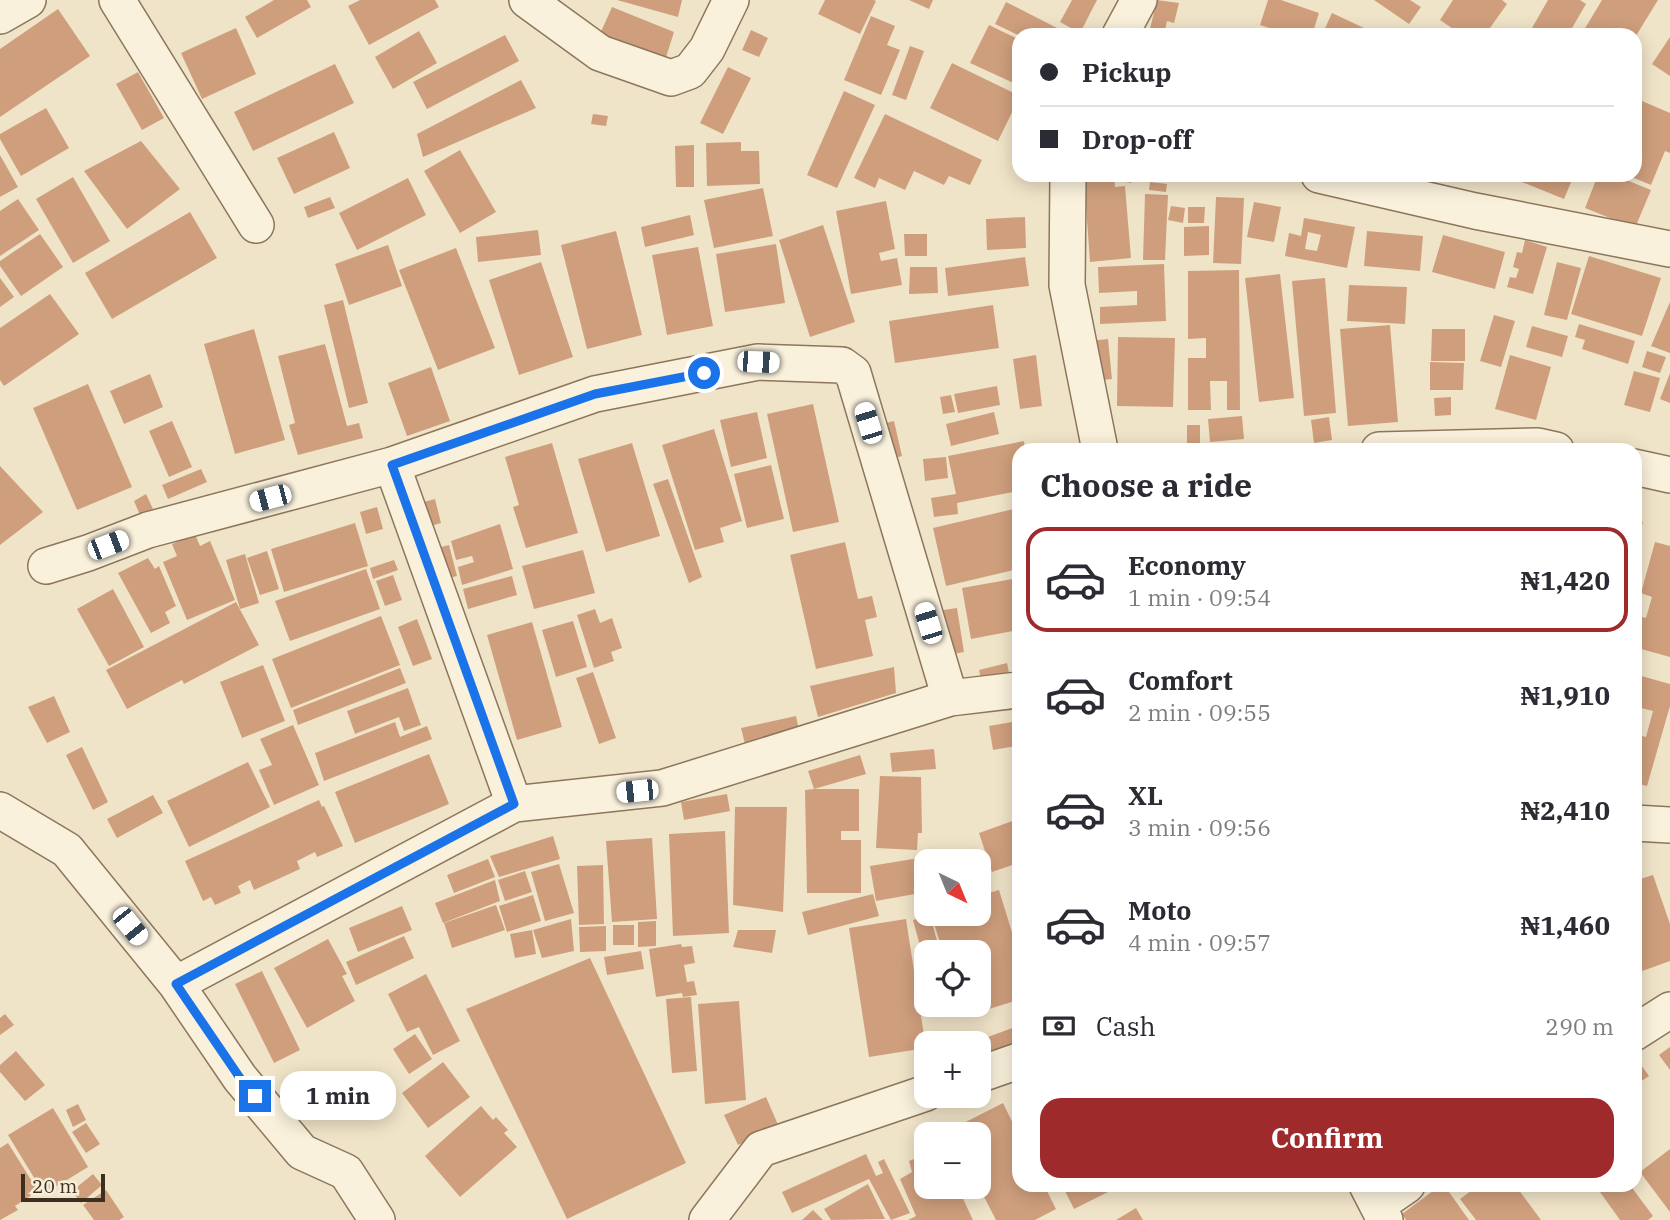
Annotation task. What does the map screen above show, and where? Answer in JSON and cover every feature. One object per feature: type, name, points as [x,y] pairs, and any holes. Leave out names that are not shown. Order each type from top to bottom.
[{"type":"street","points":[[0,16],[28,0]]},
{"type":"street","points":[[117,0],[256,225]]},
{"type":"street","points":[[527,0],[600,53],[671,78],[690,71],[707,49],[731,0]]},
{"type":"street","points":[[1125,28],[1139,0]]},
{"type":"street","points":[[1068,182],[1067,285],[1099,443]]},
{"type":"street","points":[[1349,182],[1475,211],[1670,249]]},
{"type":"street","points":[[46,566],[148,530],[392,465],[595,394],[758,362],[842,365],[853,373],[950,698]]},
{"type":"street","points":[[392,465],[514,804]]},
{"type":"street","points":[[1642,469],[1670,475]]},
{"type":"street","points":[[176,984],[514,804],[662,789],[950,698],[1012,691]]},
{"type":"street","points":[[0,810],[67,850],[176,984],[240,1078],[302,1152],[346,1172],[377,1220]]},
{"type":"street","points":[[1642,823],[1670,825]]},
{"type":"street","points":[[1642,1028],[1670,1010]]},
{"type":"street","points":[[991,1070],[1012,1063]]},
{"type":"street","points":[[707,1220],[761,1149],[914,1097]]},
{"type":"street","points":[[1377,1203],[1396,1192]]},
{"type":"building","points":[[274,0],[307,0],[311,7],[257,38],[245,17]]},
{"type":"building","points":[[360,0],[435,0],[439,7],[369,45],[348,6]]},
{"type":"building","points":[[617,0],[682,0],[678,17]]},
{"type":"building","points":[[825,0],[876,1],[860,34],[818,14]]},
{"type":"building","points":[[909,0],[933,0],[929,9]]},
{"type":"building","points":[[1072,0],[1097,0],[1083,28],[1071,28],[1060,22]]},
{"type":"building","points":[[1157,0],[1179,3],[1174,23],[1167,21],[1166,28],[1150,28]]},
{"type":"building","points":[[1268,0],[1281,0],[1319,13],[1314,28],[1270,28],[1260,25]]},
{"type":"building","points":[[1374,0],[1410,0],[1421,7],[1409,24]]},
{"type":"building","points":[[1453,0],[1502,0],[1507,4],[1490,28],[1452,28],[1440,20]]},
{"type":"building","points":[[1548,0],[1580,0],[1586,4],[1572,28],[1532,28]]},
{"type":"building","points":[[1602,0],[1658,0],[1641,28],[1585,28]]},
{"type":"building","points":[[1006,2],[1057,28],[1012,28],[1012,32],[995,24]]},
{"type":"building","points":[[612,7],[674,32],[662,70],[640,50],[600,34]]},
{"type":"building","points":[[58,9],[90,56],[0,117],[0,49]]},
{"type":"building","points":[[1332,13],[1364,28],[1325,28]]},
{"type":"building","points":[[871,16],[895,26],[887,45],[900,50],[881,95],[844,80]]},
{"type":"building","points":[[989,25],[1012,36],[1012,82],[970,63]]},
{"type":"building","points":[[236,28],[256,74],[202,99],[181,53]]},
{"type":"building","points":[[751,30],[768,38],[759,57],[742,50]]},
{"type":"building","points":[[419,31],[437,63],[393,89],[375,57]]},
{"type":"building","points":[[505,35],[519,61],[427,109],[413,82]]},
{"type":"building","points":[[1670,37],[1670,76],[1652,64]]},
{"type":"building","points":[[910,46],[924,51],[906,100],[892,95]]},
{"type":"building","points":[[952,63],[1012,92],[1012,112],[998,141],[930,108]]},
{"type":"building","points":[[335,64],[354,103],[253,151],[234,112]]},
{"type":"building","points":[[728,67],[751,78],[723,134],[700,123]]},
{"type":"building","points":[[138,72],[164,118],[142,130],[116,84]]},
{"type":"building","points":[[521,80],[536,108],[423,157],[417,134]]},
{"type":"building","points":[[844,91],[875,105],[837,188],[807,175]]},
{"type":"building","points":[[1642,101],[1670,113],[1670,153],[1665,151],[1651,185],[1642,181]]},
{"type":"building","points":[[46,108],[69,148],[21,176],[0,139],[0,134]]},
{"type":"building","points":[[593,114],[608,116],[606,126],[591,124]]},
{"type":"building","points":[[885,114],[982,160],[970,185],[949,176],[944,185],[914,171],[905,190],[879,178],[875,188],[854,178]]},
{"type":"building","points":[[334,132],[350,168],[294,194],[277,158]]},
{"type":"building","points":[[141,141],[180,189],[127,229],[84,171]]},
{"type":"building","points":[[741,142],[741,151],[759,151],[760,184],[707,186],[706,143]]},
{"type":"building","points":[[694,145],[694,187],[676,187],[675,146]]},
{"type":"building","points":[[460,150],[496,212],[460,233],[424,171]]},
{"type":"building","points":[[0,155],[18,187],[0,197]]},
{"type":"building","points":[[73,177],[110,241],[73,263],[36,199]]},
{"type":"building","points":[[408,178],[426,215],[357,250],[339,213]]},
{"type":"building","points":[[1084,182],[1115,182],[1115,187],[1125,186],[1131,258],[1090,262]]},
{"type":"building","points":[[1150,182],[1167,184],[1166,192],[1149,190]]},
{"type":"building","points":[[1522,182],[1571,182],[1564,199]]},
{"type":"building","points":[[1595,182],[1631,182],[1651,190],[1635,228],[1585,208]]},
{"type":"building","points":[[763,188],[773,236],[714,248],[704,200]]},
{"type":"building","points":[[1145,194],[1168,195],[1165,260],[1143,260]]},
{"type":"building","points":[[330,197],[335,208],[308,218],[304,207]]},
{"type":"building","points":[[1216,197],[1244,198],[1241,264],[1213,263]]},
{"type":"building","points":[[18,199],[39,230],[0,256],[0,211]]},
{"type":"building","points":[[886,201],[895,249],[879,253],[881,261],[897,258],[902,285],[851,294],[836,211]]},
{"type":"building","points":[[1254,202],[1281,207],[1274,242],[1247,237]]},
{"type":"building","points":[[1171,206],[1185,208],[1183,223],[1168,220]]},
{"type":"building","points":[[1188,207],[1205,207],[1204,223],[1188,223]]},
{"type":"building","points":[[190,212],[217,258],[112,319],[85,273]]},
{"type":"building","points":[[690,215],[694,235],[645,247],[641,227]]},
{"type":"building","points":[[1025,217],[1026,248],[987,250],[986,219]]},
{"type":"building","points":[[1304,218],[1355,227],[1347,268],[1285,256],[1289,233],[1301,236]],"holes":[[[1308,232],[1321,235],[1317,251],[1305,249]]]},
{"type":"building","points":[[823,225],[855,322],[810,337],[779,240]]},
{"type":"building","points":[[1209,226],[1209,255],[1184,256],[1184,227]]},
{"type":"building","points":[[538,230],[541,255],[478,262],[476,237]]},
{"type":"building","points":[[616,231],[642,335],[587,349],[561,245]]},
{"type":"building","points":[[1367,231],[1423,236],[1420,271],[1364,266]]},
{"type":"building","points":[[40,234],[63,267],[21,296],[0,266],[0,261]]},
{"type":"building","points":[[904,234],[927,234],[927,256],[905,256]]},
{"type":"building","points":[[1443,235],[1505,252],[1495,289],[1432,272]]},
{"type":"building","points":[[1525,240],[1547,247],[1533,294],[1507,287],[1510,277],[1516,278],[1519,269],[1513,267],[1517,252],[1522,253]]},
{"type":"building","points":[[776,244],[785,303],[725,312],[716,254]]},
{"type":"building","points":[[388,245],[402,286],[349,305],[335,264]]},
{"type":"building","points":[[698,247],[713,326],[667,335],[652,255]]},
{"type":"building","points":[[456,248],[495,348],[438,370],[399,270]]},
{"type":"building","points":[[1589,256],[1661,278],[1642,336],[1571,314]]},
{"type":"building","points":[[1025,257],[1029,286],[948,296],[945,268]]},
{"type":"building","points":[[541,262],[573,357],[519,375],[489,280]]},
{"type":"building","points":[[1557,262],[1581,268],[1567,320],[1544,315]]},
{"type":"building","points":[[1164,264],[1166,321],[1100,324],[1100,307],[1137,305],[1137,291],[1099,293],[1098,267]]},
{"type":"building","points":[[910,267],[937,267],[938,293],[909,294]]},
{"type":"building","points":[[1239,270],[1240,410],[1227,410],[1227,381],[1210,381],[1211,410],[1188,410],[1188,358],[1206,358],[1206,338],[1188,339],[1188,271]]},
{"type":"building","points":[[1280,274],[1294,398],[1259,402],[1245,278]]},
{"type":"building","points":[[0,278],[14,297],[0,307]]},
{"type":"building","points":[[1325,278],[1336,413],[1304,416],[1292,281]]},
{"type":"building","points":[[1349,285],[1407,287],[1405,324],[1347,321]]},
{"type":"building","points":[[50,294],[79,334],[4,386],[0,380],[0,328]]},
{"type":"building","points":[[343,300],[368,403],[349,408],[324,305]]},
{"type":"building","points":[[1670,302],[1670,353],[1651,346]]},
{"type":"building","points":[[993,305],[999,348],[895,363],[889,321]]},
{"type":"building","points":[[1494,315],[1515,321],[1501,367],[1480,361]]},
{"type":"building","points":[[1579,324],[1635,341],[1628,364],[1582,349],[1585,340],[1575,337]]},
{"type":"building","points":[[1390,325],[1398,422],[1348,426],[1340,329]]},
{"type":"building","points":[[1532,326],[1568,336],[1562,357],[1526,347]]},
{"type":"building","points":[[254,329],[285,440],[235,454],[204,344]]},
{"type":"building","points":[[1432,329],[1465,329],[1465,361],[1431,361]]},
{"type":"building","points":[[1118,337],[1175,338],[1173,407],[1117,406]]},
{"type":"building","points":[[1108,339],[1112,379],[1093,381],[1089,341]]},
{"type":"building","points":[[325,344],[347,426],[359,423],[363,438],[298,455],[289,425],[295,423],[278,356]]},
{"type":"building","points":[[1647,351],[1666,357],[1660,373],[1642,367]]},
{"type":"building","points":[[1036,355],[1042,406],[1020,409],[1013,359]]},
{"type":"building","points":[[1510,355],[1551,367],[1536,420],[1495,409]]},
{"type":"building","points":[[1430,362],[1464,363],[1463,390],[1430,390]]},
{"type":"building","points":[[431,367],[450,421],[407,436],[388,383]]},
{"type":"building","points":[[1634,371],[1660,378],[1650,412],[1624,405]]},
{"type":"building","points":[[1670,373],[1670,403],[1660,399]]},
{"type":"building","points":[[150,374],[163,407],[124,424],[110,391]]},
{"type":"building","points":[[88,384],[132,487],[77,510],[33,408]]},
{"type":"building","points":[[997,386],[1000,405],[958,413],[954,394]]},
{"type":"building","points":[[951,395],[955,412],[943,414],[940,397]]},
{"type":"building","points":[[1451,397],[1451,415],[1435,416],[1434,398]]},
{"type":"building","points":[[813,404],[839,522],[793,532],[767,414]]},
{"type":"building","points":[[757,412],[767,458],[731,467],[720,420]]},
{"type":"building","points":[[994,412],[999,434],[951,446],[946,424]]},
{"type":"building","points":[[1242,416],[1244,439],[1210,442],[1208,419]]},
{"type":"building","points":[[1329,417],[1332,440],[1314,443],[1311,420]]},
{"type":"building","points":[[172,421],[192,467],[169,477],[149,431]]},
{"type":"building","points":[[894,421],[902,456],[889,460],[881,424]]},
{"type":"building","points":[[1187,425],[1200,425],[1200,443],[1187,443]]},
{"type":"building","points":[[714,429],[742,521],[720,528],[724,542],[695,550],[662,445]]},
{"type":"building","points":[[552,443],[578,533],[526,548],[513,507],[519,505],[505,457]]},
{"type":"building","points":[[632,443],[660,536],[606,552],[578,459]]},
{"type":"building","points":[[1012,443],[1012,492],[957,503],[958,514],[934,517],[931,498],[956,494],[948,456]]},
{"type":"building","points":[[946,457],[948,478],[925,481],[923,459]]},
{"type":"building","points":[[771,465],[784,519],[747,528],[734,474]]},
{"type":"building","points":[[0,466],[43,512],[0,545]]},
{"type":"building","points":[[201,469],[207,482],[168,499],[162,485]]},
{"type":"building","points":[[668,479],[702,577],[689,583],[653,484]]},
{"type":"building","points":[[146,494],[153,509],[140,515],[134,501]]},
{"type":"building","points":[[435,499],[441,523],[427,527],[420,503]]},
{"type":"building","points":[[377,507],[383,529],[366,534],[360,512]]},
{"type":"building","points":[[1012,509],[1012,570],[946,586],[933,528]]},
{"type":"building","points":[[355,523],[368,566],[284,592],[271,549]]},
{"type":"building","points":[[500,524],[513,569],[462,585],[458,567],[474,562],[472,556],[456,560],[451,541]]},
{"type":"building","points":[[195,534],[200,546],[210,541],[235,600],[187,620],[163,562],[177,556],[172,544]]},
{"type":"building","points":[[845,542],[858,599],[872,596],[877,617],[865,620],[873,656],[816,669],[790,555]]},
{"type":"building","points":[[1655,542],[1670,546],[1670,657],[1642,649],[1642,617],[1646,618],[1652,597],[1642,593]]},
{"type":"building","points":[[449,545],[457,576],[440,580],[433,549]]},
{"type":"building","points":[[583,550],[595,593],[534,609],[522,566]]},
{"type":"building","points":[[267,551],[279,589],[260,595],[247,558]]},
{"type":"building","points":[[245,554],[259,603],[240,609],[226,560]]},
{"type":"building","points":[[148,558],[155,569],[159,566],[176,606],[165,612],[170,623],[151,633],[118,573]]},
{"type":"building","points":[[394,560],[398,570],[373,579],[370,568]]},
{"type":"building","points":[[366,569],[380,609],[290,641],[275,601]]},
{"type":"building","points":[[393,575],[402,600],[385,606],[376,581]]},
{"type":"building","points":[[512,576],[517,595],[468,609],[463,589]]},
{"type":"building","points":[[1012,579],[1012,631],[971,639],[962,588]]},
{"type":"building","points":[[113,589],[144,647],[109,666],[77,609]]},
{"type":"building","points":[[236,602],[259,645],[184,684],[182,680],[127,709],[106,670]]},
{"type":"building","points":[[957,608],[964,652],[938,657],[930,612]]},
{"type":"building","points":[[595,609],[600,623],[612,618],[622,648],[611,652],[614,661],[594,668],[577,615]]},
{"type":"building","points":[[381,616],[400,665],[291,708],[272,659]]},
{"type":"building","points":[[417,619],[432,659],[413,666],[398,627]]},
{"type":"building","points":[[573,621],[587,667],[556,677],[542,630]]},
{"type":"building","points":[[532,622],[562,727],[517,740],[487,635]]},
{"type":"building","points":[[1007,663],[1011,682],[983,689],[979,670]]},
{"type":"building","points":[[263,665],[285,721],[242,738],[220,682]]},
{"type":"building","points":[[894,667],[896,693],[818,717],[810,686]]},
{"type":"building","points":[[400,668],[406,683],[298,725],[293,710]]},
{"type":"building","points":[[593,672],[616,738],[599,744],[576,678]]},
{"type":"building","points":[[1642,676],[1670,684],[1670,706],[1647,786],[1642,785],[1642,736],[1646,737],[1653,711],[1642,708]]},
{"type":"building","points":[[408,688],[421,725],[404,731],[399,717],[355,734],[347,711]]},
{"type":"building","points":[[54,696],[70,732],[47,743],[28,707]]},
{"type":"building","points":[[796,716],[801,740],[747,752],[741,728]]},
{"type":"building","points":[[395,722],[400,737],[427,726],[432,739],[324,781],[315,753]]},
{"type":"building","points":[[1012,722],[1012,747],[993,750],[989,726]]},
{"type":"building","points":[[293,725],[319,785],[274,805],[259,770],[272,765],[260,739]]},
{"type":"building","points":[[82,747],[108,802],[93,810],[66,755]]},
{"type":"building","points":[[934,749],[936,769],[892,772],[890,753]]},
{"type":"building","points":[[429,754],[449,804],[355,843],[335,792]]},
{"type":"building","points":[[860,755],[866,774],[814,789],[808,771]]},
{"type":"building","points":[[248,762],[270,807],[189,847],[167,801]]},
{"type":"building","points":[[880,776],[921,777],[922,833],[918,833],[917,849],[876,848]]},
{"type":"building","points":[[859,789],[859,831],[841,831],[841,840],[861,840],[861,893],[807,893],[805,790]]},
{"type":"building","points":[[727,794],[730,811],[684,820],[681,802]]},
{"type":"building","points":[[153,795],[163,813],[117,838],[107,819]]},
{"type":"building","points":[[319,800],[343,846],[317,857],[315,852],[297,861],[300,869],[254,890],[250,880],[238,886],[241,893],[215,905],[211,897],[203,901],[185,861]]},
{"type":"building","points":[[735,807],[787,807],[783,912],[733,905]]},
{"type":"building","points":[[1012,821],[1012,865],[992,872],[991,849],[984,849],[979,833]]},
{"type":"building","points":[[725,831],[729,933],[673,936],[669,834]]},
{"type":"building","points":[[553,836],[560,859],[499,877],[490,856]]},
{"type":"building","points":[[652,838],[657,919],[612,922],[606,841]]},
{"type":"building","points":[[488,859],[495,877],[454,893],[447,875]]},
{"type":"building","points":[[914,859],[914,894],[876,901],[870,866]]},
{"type":"building","points":[[559,864],[574,913],[545,921],[531,872]]},
{"type":"building","points":[[603,865],[604,924],[579,925],[577,866]]},
{"type":"building","points":[[525,871],[532,892],[505,901],[498,880]]},
{"type":"building","points":[[1653,875],[1670,924],[1670,961],[1642,971],[1642,878]]},
{"type":"building","points":[[495,880],[500,901],[443,923],[435,903]]},
{"type":"building","points":[[999,890],[1012,932],[1012,1002],[991,1008],[991,940],[939,940],[935,926],[991,926],[991,892]]},
{"type":"building","points":[[873,894],[879,916],[808,935],[802,912]]},
{"type":"building","points":[[533,895],[541,921],[507,932],[499,906]]},
{"type":"building","points":[[496,905],[505,930],[452,948],[444,923]]},
{"type":"building","points":[[402,906],[412,930],[358,952],[349,928]]},
{"type":"building","points":[[571,919],[574,951],[542,958],[533,930]]},
{"type":"building","points":[[906,919],[914,971],[914,1017],[921,1017],[923,1031],[914,1031],[914,1050],[869,1057],[849,928]]},
{"type":"building","points":[[656,921],[656,946],[638,947],[638,922]]},
{"type":"building","points":[[613,925],[634,925],[634,945],[613,945]]},
{"type":"building","points":[[606,926],[606,951],[580,952],[579,927]]},
{"type":"building","points":[[915,926],[933,926],[937,940],[918,940]]},
{"type":"building","points":[[532,930],[536,954],[515,958],[510,934]]},
{"type":"building","points":[[738,930],[776,930],[772,953],[733,947]]},
{"type":"building","points":[[404,936],[414,958],[356,985],[346,962]]},
{"type":"building","points":[[328,939],[347,974],[342,976],[355,1001],[307,1028],[274,968]]},
{"type":"building","points":[[681,944],[682,947],[692,946],[695,963],[684,965],[687,982],[694,981],[697,995],[683,997],[682,993],[656,997],[649,949]]},
{"type":"building","points":[[641,951],[644,969],[607,975],[604,957]]},
{"type":"building","points":[[590,958],[686,1163],[567,1219],[466,1009]]},
{"type":"building","points":[[262,971],[300,1050],[274,1063],[235,984]]},
{"type":"building","points":[[426,974],[460,1041],[433,1055],[419,1027],[407,1032],[388,994]]},
{"type":"building","points":[[691,997],[697,1071],[672,1073],[666,999]]},
{"type":"building","points":[[739,1001],[746,1100],[705,1104],[698,1004]]},
{"type":"building","points":[[5,1014],[14,1025],[0,1035],[0,1018]]},
{"type":"building","points":[[1012,1028],[1012,1049],[992,1057],[991,1036]]},
{"type":"building","points":[[415,1034],[432,1059],[409,1074],[393,1049]]},
{"type":"building","points":[[1670,1047],[1670,1070],[1659,1055]]},
{"type":"building","points":[[16,1051],[45,1085],[25,1101],[0,1072],[0,1065]]},
{"type":"building","points":[[443,1062],[470,1097],[428,1128],[402,1093]]},
{"type":"building","points":[[1642,1066],[1649,1076],[1642,1081]]},
{"type":"building","points":[[766,1097],[779,1127],[738,1145],[724,1115]]},
{"type":"building","points":[[1003,1103],[1012,1122],[1012,1192],[1048,1192],[1056,1209],[1035,1220],[996,1220],[985,1199],[991,1199],[991,1122],[966,1122]]},
{"type":"building","points":[[78,1104],[86,1120],[73,1127],[66,1110]]},
{"type":"building","points":[[481,1106],[493,1120],[496,1117],[508,1130],[504,1133],[517,1147],[460,1197],[425,1156]]},
{"type":"building","points":[[53,1108],[88,1167],[44,1194],[8,1135]]},
{"type":"building","points":[[86,1123],[100,1144],[86,1153],[72,1132]]},
{"type":"building","points":[[8,1143],[38,1191],[15,1206],[18,1210],[0,1220],[0,1148]]},
{"type":"building","points":[[1670,1149],[1670,1212],[1642,1175],[1642,1170]]},
{"type":"building","points":[[866,1154],[876,1176],[883,1173],[878,1162],[884,1159],[910,1213],[891,1220],[869,1179],[792,1213],[782,1192]]},
{"type":"building","points":[[914,1159],[914,1199],[963,1199],[973,1220],[908,1220],[916,1216],[900,1179],[912,1172],[909,1161]]},
{"type":"building","points":[[93,1174],[102,1185],[81,1203],[72,1191]]},
{"type":"building","points":[[868,1184],[885,1219],[831,1220],[824,1209]]},
{"type":"building","points":[[106,1190],[124,1217],[119,1220],[94,1220],[83,1205]]},
{"type":"building","points":[[1066,1192],[1108,1192],[1074,1209]]},
{"type":"building","points":[[1432,1192],[1449,1192],[1469,1220],[1406,1220],[1402,1214]]},
{"type":"building","points":[[1470,1192],[1520,1192],[1541,1220],[1476,1220],[1460,1199]]},
{"type":"building","points":[[1600,1192],[1635,1192],[1653,1216],[1648,1220],[1620,1220]]},
{"type":"building","points":[[1136,1208],[1143,1220],[1116,1220]]},
{"type":"building","points":[[813,1210],[823,1220],[802,1220]]},
{"type":"route","points":[[255,1096],[176,984],[514,804],[392,465],[595,394],[704,373]]}]
